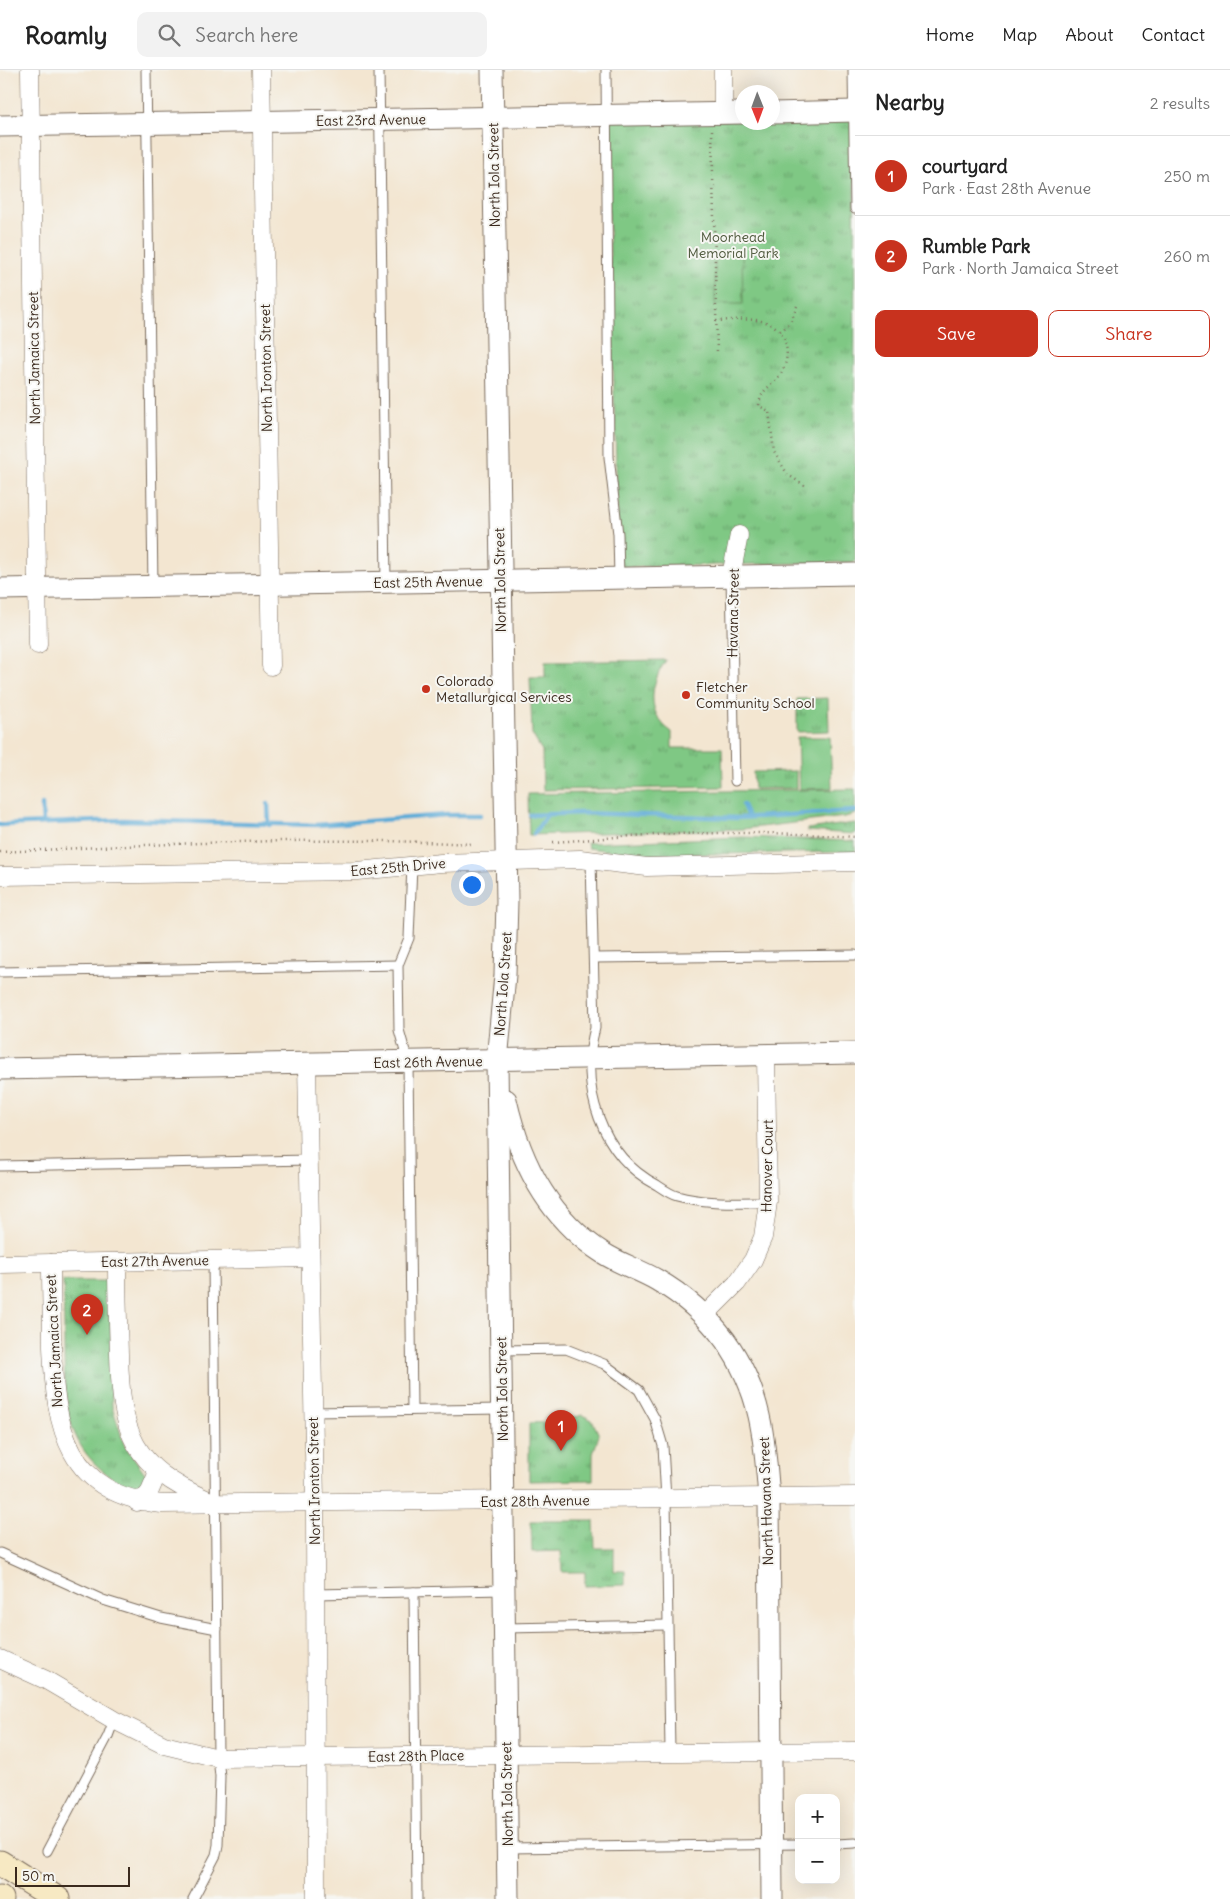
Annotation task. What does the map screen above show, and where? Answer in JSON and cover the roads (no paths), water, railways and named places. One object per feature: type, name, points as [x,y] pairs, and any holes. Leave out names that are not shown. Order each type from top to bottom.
[{"type":"main road","points":[[0,1863],[57,1899]]},
{"type":"street","name":"North Jamaica Street","points":[[30,70],[38,645]]},
{"type":"street","name":"North Ironton Street","points":[[261,70],[271,666]]},
{"type":"street","name":"North Iola Street","points":[[492,70],[506,861],[506,962],[498,1061],[508,1899]]},
{"type":"street","points":[[723,70],[726,114]]},
{"type":"street","points":[[780,113],[854,111]]},
{"type":"street","name":"East 23rd Avenue","points":[[0,126],[726,114]]},
{"type":"street","name":"Havana Street","points":[[730,576],[739,535]]},
{"type":"street","name":"East 25th Avenue","points":[[0,590],[855,574]]},
{"type":"street","name":"East 25th Drive","points":[[0,876],[357,871],[412,865],[506,861],[591,860],[647,867],[855,862]]},
{"type":"street","name":"East 26th Avenue","points":[[0,1069],[855,1053]]},
{"type":"street","name":"Hanover Court","points":[[704,1316],[737,1283],[754,1260],[763,1237],[768,1202],[766,1054]]},
{"type":"street","name":"North Havana Street","points":[[498,1061],[512,1125],[526,1163],[540,1191],[557,1214],[580,1236],[603,1253],[656,1280],[681,1296],[704,1316],[724,1340],[740,1365],[753,1392],[762,1421],[766,1447],[769,1499],[772,1899]]},
{"type":"street","name":"North Ironton Street","points":[[307,1064],[316,1594],[316,1899]]},
{"type":"street","name":"East 27th Avenue","points":[[0,1264],[310,1258]]},
{"type":"street","points":[[117,1262],[120,1393],[124,1414],[130,1434],[141,1454],[158,1472],[148,1495],[137,1502]]},
{"type":"street","name":"North Jamaica Street","points":[[51,1263],[53,1382],[62,1432],[72,1453],[87,1473],[112,1491],[137,1502]]},
{"type":"street","name":"East 28th Avenue","points":[[158,1472],[180,1488],[215,1504]]},
{"type":"street","name":"East 28th Avenue","points":[[137,1502],[215,1504],[769,1499],[855,1496]]},
{"type":"street","name":"East 28th Place","points":[[0,1659],[46,1680],[114,1720],[164,1745],[218,1758],[855,1751]]},
{"type":"lane","points":[[146,70],[153,586]]},
{"type":"lane","points":[[378,70],[386,582]]},
{"type":"lane","points":[[606,70],[609,457],[618,534],[619,578]]},
{"type":"lane","points":[[853,70],[855,209]]},
{"type":"lane","name":"Havana Street","points":[[730,576],[735,781]]},
{"type":"lane","points":[[591,860],[595,1028],[592,1059],[592,1091],[599,1121],[616,1152],[645,1179],[677,1196],[721,1202],[768,1202]]},
{"type":"lane","points":[[412,865],[409,938],[398,965],[399,1030],[408,1062],[412,1410]]},
{"type":"lane","points":[[594,958],[855,955]]},
{"type":"lane","points":[[0,972],[398,965]]},
{"type":"lane","points":[[0,1166],[309,1160]]},
{"type":"lane","points":[[193,1899],[216,1855],[220,1776],[218,1758],[213,1260]]},
{"type":"lane","points":[[501,1350],[566,1349],[604,1364],[639,1390],[655,1419],[663,1446],[666,1500],[670,1752]]},
{"type":"lane","points":[[314,1412],[502,1410]]},
{"type":"lane","points":[[0,1553],[103,1600],[162,1618],[217,1628]]},
{"type":"lane","points":[[316,1594],[504,1590]]},
{"type":"lane","points":[[414,1592],[417,1899]]},
{"type":"lane","points":[[505,1628],[667,1625]]},
{"type":"lane","points":[[47,1851],[108,1736],[114,1720]]},
{"type":"lane","points":[[840,1844],[855,1843]]},
{"type":"lane","points":[[508,1848],[795,1844]]},
{"type":"waterway","points":[[268,804],[269,825]]},
{"type":"waterway","points":[[42,805],[43,822]]},
{"type":"waterway","points":[[743,805],[748,817]]},
{"type":"waterway","points":[[530,815],[580,813],[738,818],[855,811]]},
{"type":"waterway","points":[[534,834],[548,813]]},
{"type":"waterway","points":[[0,825],[123,820],[317,825],[446,815],[480,815]]},
{"type":"place","name":"Colorado Metallurgical Services","points":[[426,689]]},
{"type":"place","name":"Fletcher Community School","points":[[686,695]]},
{"type":"place","name":"Rumble Park","points":[[87,1335]]},
{"type":"place","name":"courtyard","points":[[561,1451]]},
{"type":"park label","name":"Moorhead Memorial Park","points":[[733,246]]}]
